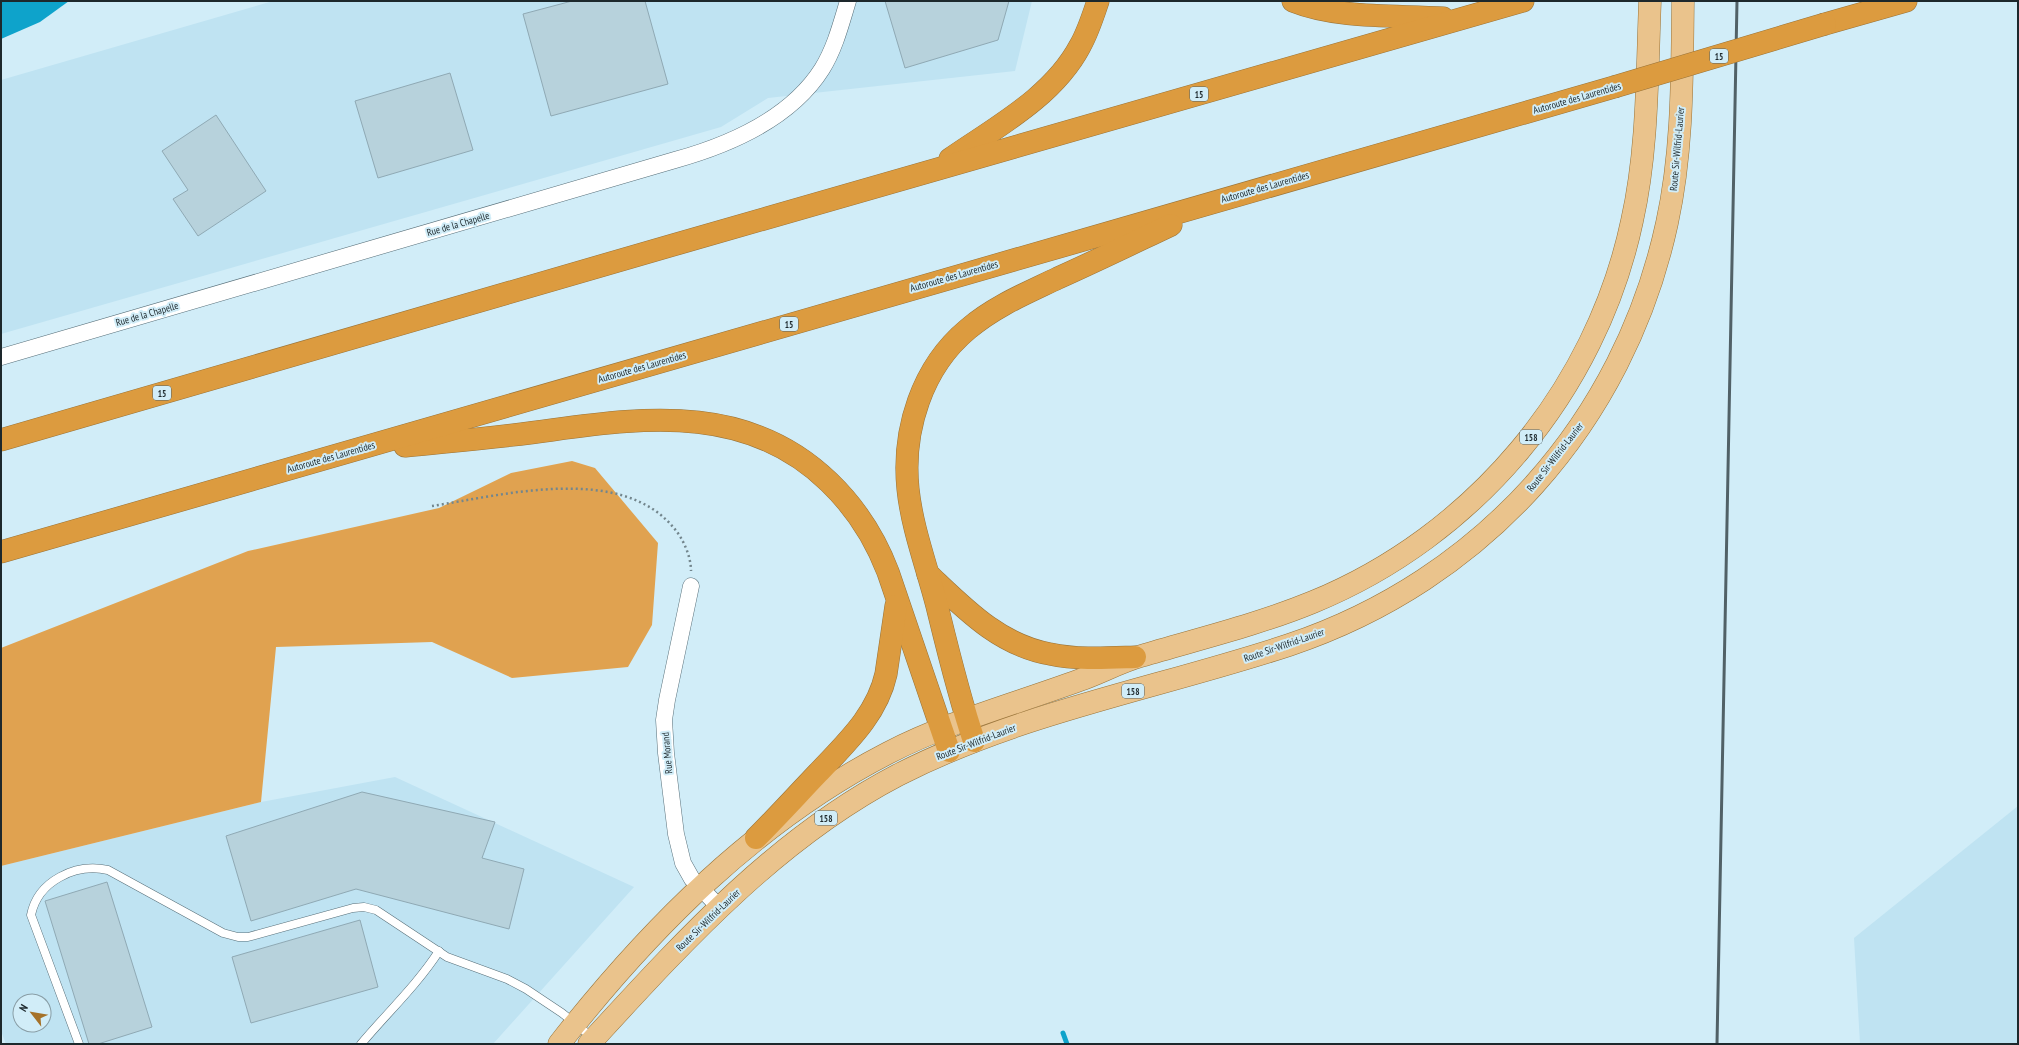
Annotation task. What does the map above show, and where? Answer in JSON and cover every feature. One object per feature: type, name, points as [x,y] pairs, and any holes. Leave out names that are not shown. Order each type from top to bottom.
[{"type":"highway","points":[[936,169],[1022,109],[1052,83],[1080,47],[1098,1]]},
{"type":"highway","points":[[1293,1],[1313,8],[1346,13],[1462,18]]},
{"type":"highway","name":"15","points":[[1,440],[936,169],[1523,1]]},
{"type":"highway","name":"Autoroute des Laurentides","points":[[1,552],[1614,87],[1906,1]]},
{"type":"highway","points":[[974,741],[966,718],[910,503],[908,453],[911,425],[921,394],[935,367],[945,353],[966,330],[995,309],[1034,289],[1230,198]]},
{"type":"highway","points":[[348,452],[626,421],[686,420],[716,423],[741,430],[778,444],[814,468],[843,496],[863,523],[876,546],[885,566],[940,729],[949,751]]},
{"type":"highway","points":[[928,574],[986,625],[1007,639],[1026,648],[1050,654],[1077,658],[1135,657]]},
{"type":"highway","points":[[756,838],[844,746],[872,711],[884,684],[897,601]]},
{"type":"main road","name":"158","points":[[559,1044],[575,1023],[625,966],[701,888],[756,838],[837,781],[891,752],[966,718],[1079,680],[1135,657],[1314,602],[1383,566],[1431,534],[1466,505],[1504,469],[1538,428],[1565,389],[1592,341],[1612,293],[1628,241],[1637,197],[1647,92],[1650,1]]},
{"type":"main road","name":"Route Sir-Wilfrid-Laurier","points":[[591,1041],[653,974],[720,908],[787,848],[828,816],[874,788],[949,751],[974,741],[1044,717],[1269,651],[1351,620],[1399,597],[1434,574],[1481,537],[1521,500],[1566,446],[1591,409],[1620,359],[1643,306],[1652,279],[1667,224],[1676,177],[1681,115],[1683,1]]},
{"type":"street","name":"Rue de la Chapelle","points":[[1,357],[660,165],[728,142],[782,110],[815,79],[830,54],[848,1]]},
{"type":"street","name":"Rue Morand","points":[[691,586],[667,700],[664,736],[679,850],[686,869],[720,908]]},
{"type":"lane","points":[[79,1044],[31,915],[32,908],[41,891],[48,884],[59,877],[85,868],[95,867],[108,870],[223,933],[238,937],[248,937],[353,908],[364,907],[376,910],[439,951],[470,967],[507,979],[526,989],[575,1023],[591,1041]]},
{"type":"lane","points":[[361,1044],[386,1014],[415,985],[439,951]]},
{"type":"path","points":[[432,506],[564,488],[593,489],[625,496],[654,509],[667,519],[678,532],[686,548],[691,566],[691,586]]},
{"type":"shaded area","points":[[273,1],[1032,1],[1015,71],[768,98],[721,127],[1,334],[1,80]]},
{"type":"shaded area","points":[[572,461],[595,468],[658,543],[652,625],[628,667],[512,678],[432,642],[276,647],[261,802],[1,866],[1,648],[248,551],[439,508],[511,473]]},
{"type":"shaded area","points":[[395,777],[634,887],[493,1044],[6,1044],[1,1031],[1,866],[261,802]]},
{"type":"shaded area","points":[[2018,806],[2018,1044],[1860,1044],[1854,938]]},
{"type":"water","points":[[1,1],[69,1],[40,22],[1,39]]},
{"type":"building","points":[[572,1],[645,1],[668,84],[551,116],[523,14]]},
{"type":"building","points":[[885,1],[1009,1],[998,40],[905,68]]},
{"type":"building","points":[[450,73],[473,150],[378,178],[355,101]]},
{"type":"building","points":[[216,115],[266,191],[198,236],[173,199],[188,190],[162,151]]},
{"type":"building","points":[[362,792],[495,822],[482,858],[524,869],[509,929],[356,889],[251,921],[226,836]]},
{"type":"building","points":[[107,882],[152,1027],[98,1044],[89,1044],[45,901]]},
{"type":"building","points":[[360,920],[378,987],[251,1023],[232,957]]},
{"type":"waterway","points":[[1063,1033],[1067,1044]]},
{"type":"railway","points":[[1717,1044],[1737,1]]}]
